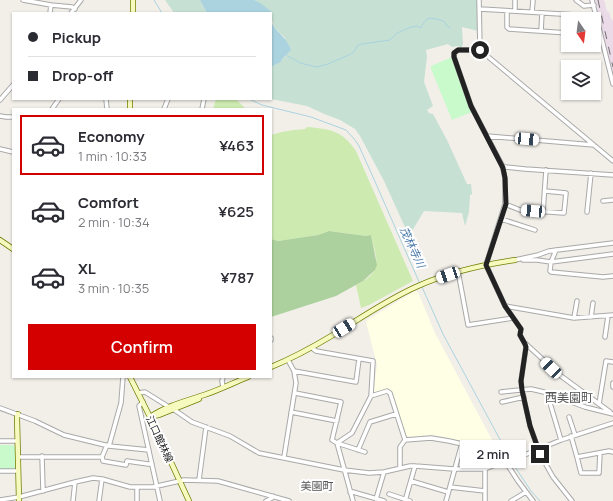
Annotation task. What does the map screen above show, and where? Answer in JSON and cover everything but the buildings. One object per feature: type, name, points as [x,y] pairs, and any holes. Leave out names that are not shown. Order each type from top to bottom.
[{"type":"street","points":[[23,0],[51,5],[72,6],[75,9]]},
{"type":"street","points":[[72,12],[82,0]]},
{"type":"street","points":[[133,0],[133,12]]},
{"type":"street","points":[[479,0],[480,50]]},
{"type":"street","points":[[515,0],[515,11]]},
{"type":"street","points":[[532,12],[533,0]]},
{"type":"street","points":[[576,0],[584,6],[594,5]]},
{"type":"street","points":[[592,0],[595,12]]},
{"type":"street","points":[[50,12],[51,5]]},
{"type":"street","points":[[480,9],[561,15]]},
{"type":"street","points":[[507,11],[507,28],[509,29],[561,32]]},
{"type":"street","points":[[541,31],[542,13]]},
{"type":"street","points":[[601,35],[613,84]]},
{"type":"street","points":[[572,501],[550,473],[538,449],[530,426],[522,390],[521,381],[526,347],[520,335],[521,329],[505,306],[486,265],[506,204],[505,178],[503,168],[471,106],[454,57],[454,53],[458,50],[480,50],[613,160]]},
{"type":"street","points":[[0,100],[12,86]]},
{"type":"street","points":[[0,116],[12,117]]},
{"type":"street","points":[[487,136],[595,145]]},
{"type":"street","points":[[0,149],[12,152]]},
{"type":"street","points":[[503,168],[613,175]]},
{"type":"street","points":[[543,212],[546,170]]},
{"type":"street","points":[[587,212],[591,173]]},
{"type":"street","points":[[506,204],[520,210],[564,213],[566,193],[545,191]]},
{"type":"street","points":[[602,201],[613,200]]},
{"type":"street","points":[[501,219],[535,230]]},
{"type":"street","points":[[0,240],[12,249]]},
{"type":"street","points":[[272,367],[312,348],[377,308],[418,286],[458,271],[556,250],[613,243]]},
{"type":"street","points":[[556,250],[551,262],[551,272],[603,277],[613,276]]},
{"type":"street","points":[[515,260],[537,260],[551,262],[613,254]]},
{"type":"street","points":[[458,271],[468,325],[513,318]]},
{"type":"street","points":[[574,318],[577,302]]},
{"type":"street","points":[[591,317],[593,303]]},
{"type":"street","points":[[505,306],[574,318],[613,315]]},
{"type":"street","points":[[605,337],[608,316]]},
{"type":"street","points":[[525,344],[561,376],[613,414]]},
{"type":"street","points":[[312,348],[316,351],[374,361],[371,396],[352,433],[337,443]]},
{"type":"street","points":[[294,371],[356,382],[359,359]]},
{"type":"street","points":[[284,457],[296,382],[294,371],[288,360]]},
{"type":"street","points":[[599,404],[606,362],[613,362]]},
{"type":"street","points":[[102,457],[108,446],[121,403],[123,378]]},
{"type":"street","name":"江口館林線","points":[[130,378],[189,501]]},
{"type":"street","points":[[223,378],[223,387]]},
{"type":"street","points":[[150,417],[159,415],[171,408],[199,399],[204,395],[246,378]]},
{"type":"street","points":[[501,392],[531,389],[547,393],[585,407],[613,414]]},
{"type":"street","points":[[371,396],[387,391],[390,393],[405,440]]},
{"type":"street","points":[[138,393],[145,392],[192,422],[230,436],[259,453],[344,470],[369,473],[384,472],[415,466],[454,469],[485,469],[561,440],[613,423]]},
{"type":"street","points":[[295,393],[341,402],[332,440],[365,452]]},
{"type":"street","points":[[547,393],[561,440]]},
{"type":"street","points":[[502,402],[524,397]]},
{"type":"street","points":[[143,402],[139,406],[160,501]]},
{"type":"street","points":[[0,408],[18,414],[64,435],[108,446],[149,450]]},
{"type":"street","points":[[292,412],[337,421]]},
{"type":"street","points":[[18,414],[17,441],[19,499]]},
{"type":"street","points":[[358,450],[370,422],[396,414]]},
{"type":"street","points":[[569,417],[581,473],[599,473],[600,453]]},
{"type":"street","points":[[199,480],[206,427]]},
{"type":"street","points":[[405,440],[431,438],[462,443],[497,455],[506,461],[533,501]]},
{"type":"street","points":[[400,468],[400,447],[405,440]]},
{"type":"street","points":[[0,441],[17,441]]},
{"type":"street","points":[[337,443],[353,501]]},
{"type":"street","points":[[446,501],[462,443]]},
{"type":"street","points":[[577,457],[609,451],[613,452]]},
{"type":"street","points":[[42,456],[43,491]]},
{"type":"street","points":[[18,457],[102,457]]},
{"type":"street","points":[[102,457],[103,461],[126,465],[127,461],[152,464]]},
{"type":"street","points":[[406,500],[415,466]]},
{"type":"street","points":[[485,469],[486,501]]},
{"type":"street","points":[[0,471],[18,471]]},
{"type":"street","points":[[376,499],[384,472]]},
{"type":"street","points":[[0,500],[19,499],[93,478],[130,487],[157,487],[179,481],[199,480],[222,482],[289,501]]},
{"type":"street","points":[[99,501],[102,479]]},
{"type":"street","points":[[411,481],[448,492]]},
{"type":"street","points":[[73,501],[75,482]]},
{"type":"street","points":[[137,487],[137,501]]},
{"type":"street","points":[[450,487],[485,491]]},
{"type":"street","points":[[350,492],[384,501]]},
{"type":"street","points":[[511,501],[526,492]]},
{"type":"street","points":[[389,494],[410,501]]},
{"type":"street","points":[[266,501],[276,498]]},
{"type":"shaded area","points":[[165,0],[200,0],[206,12],[173,12]]},
{"type":"shaded area","points":[[254,0],[477,0],[478,31],[462,27],[463,44],[461,49],[458,46],[452,47],[448,44],[426,50],[427,57],[424,82],[433,106],[427,110],[429,113],[433,114],[447,140],[467,184],[471,184],[472,194],[470,195],[469,212],[465,226],[462,213],[424,211],[409,236],[384,181],[355,129],[340,120],[307,106],[272,99],[272,66],[281,62],[287,55],[285,38],[274,27],[272,12]]},
{"type":"shaded area","points":[[595,0],[604,0],[607,11],[609,12],[613,21],[613,78],[601,26],[601,12],[598,12]]},
{"type":"shaded area","points":[[415,291],[418,292],[435,333],[498,451],[494,452],[475,444],[432,435],[409,437],[406,435],[392,392],[388,389],[373,394],[377,365],[366,322]]},
{"type":"green space","points":[[452,57],[472,112],[452,120],[431,66]]},
{"type":"green space","points":[[216,100],[237,100],[245,108],[213,108]]},
{"type":"green space","points":[[307,127],[335,132],[346,139],[356,151],[413,281],[361,308],[356,285],[371,275],[375,270],[376,264],[371,235],[366,236],[329,231],[318,235],[278,241],[272,239],[272,135],[305,129]]},
{"type":"green space","points":[[329,231],[366,236],[371,235],[377,265],[375,270],[363,281],[336,296],[272,317],[272,239],[278,241],[318,235]]},
{"type":"green space","points":[[0,445],[13,445],[15,447],[16,467],[14,469],[0,469]]},
{"type":"water","points":[[200,0],[254,0],[272,12],[206,12]]},
{"type":"water","points":[[272,24],[286,41],[291,50],[281,62],[272,66]]},
{"type":"waterway","name":"茂林寺川","points":[[154,0],[161,12]]},
{"type":"waterway","points":[[286,55],[300,63],[317,67],[353,53],[358,45],[390,40],[397,33],[411,27],[417,26],[421,28],[429,18],[443,21],[450,28]]},
{"type":"waterway","name":"茂林寺川","points":[[251,100],[262,105],[311,117],[346,130],[359,146],[420,284]]},
{"type":"waterway","name":"茂林寺川","points":[[422,287],[443,334],[510,458]]},
{"type":"waterway","name":"茂林寺川","points":[[511,461],[531,491],[540,501]]},
{"type":"railway","points":[[598,0],[613,67]]},
{"type":"district","name":"西美園町","points":[[569,397]]},
{"type":"district","name":"美園町","points":[[317,485]]},
{"type":"route","points":[[480,50],[458,50],[454,53],[454,57],[471,106],[503,168],[506,204],[486,265],[505,306],[521,329],[520,335],[526,347],[521,381],[522,390],[530,426],[540,454]]}]
